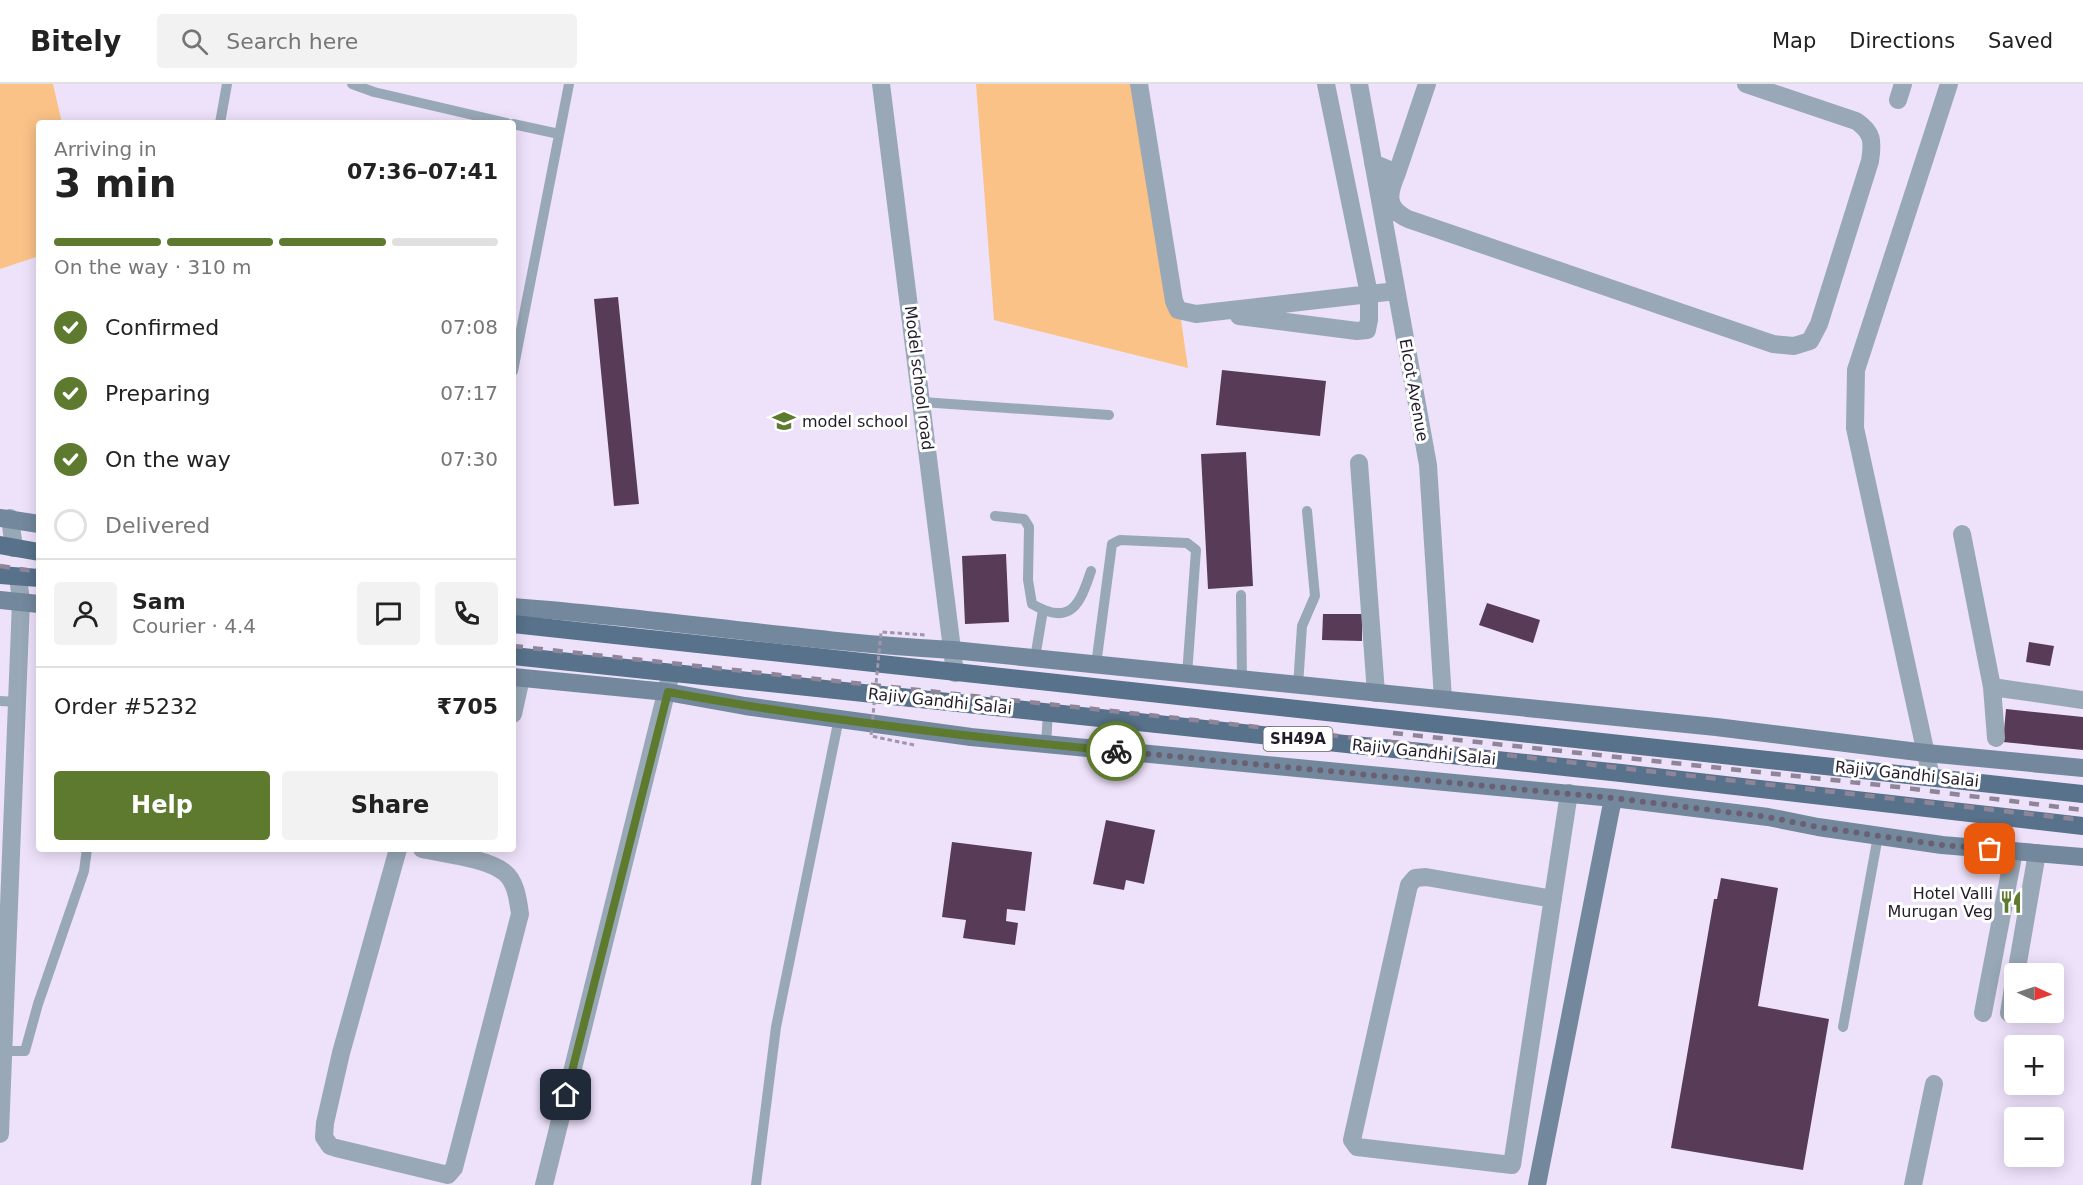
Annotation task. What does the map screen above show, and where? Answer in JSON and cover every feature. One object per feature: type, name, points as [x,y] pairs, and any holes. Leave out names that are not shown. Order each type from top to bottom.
[{"type":"main road","points":[[7,547],[36,552]]},
{"type":"main road","points":[[9,576],[36,578]]},
{"type":"main road","name":"Rajiv Gandhi Salai","points":[[516,624],[2083,794]]},
{"type":"main road","name":"Rajiv Gandhi Salai","points":[[516,656],[1337,743],[2083,826]]},
{"type":"main road","points":[[1298,739],[1302,728],[1300,710]]},
{"type":"main road","points":[[1337,743],[1335,732],[1339,714]]},
{"type":"main road","points":[[1803,795],[1806,764]]},
{"type":"street","name":"Model school road","points":[[881,84],[955,673]]},
{"type":"street","points":[[1139,84],[1175,306],[1178,310],[1196,314],[1396,291]]},
{"type":"street","points":[[1214,312],[1357,331],[1367,330],[1369,294],[1326,84]]},
{"type":"street","name":"Elcot Avenue","points":[[1359,84],[1428,465],[1443,699]]},
{"type":"street","points":[[1427,84],[1390,196],[1395,213],[1773,344],[1794,346],[1810,341],[1819,324],[1870,161],[1873,142],[1868,129],[1856,121],[1746,84]]},
{"type":"street","points":[[1931,777],[1855,428],[1856,370],[1949,84]]},
{"type":"street","points":[[1373,163],[1396,173]]},
{"type":"street","points":[[1359,463],[1376,693]]},
{"type":"street","points":[[7,547],[5,518],[36,523]]},
{"type":"street","points":[[1962,534],[1992,687],[1996,738]]},
{"type":"street","points":[[0,1134],[4,1051],[9,701],[30,603],[9,576]]},
{"type":"street","points":[[0,600],[30,603]]},
{"type":"street","points":[[516,607],[597,613],[840,643],[953,650],[1716,727],[1926,753],[2083,768]]},
{"type":"street","points":[[544,1185],[671,673]]},
{"type":"street","points":[[517,678],[668,692],[745,706],[971,737],[1569,793],[1768,817],[1942,845],[2083,857]]},
{"type":"street","points":[[1992,687],[2083,700]]},
{"type":"street","points":[[1694,808],[1696,782]]},
{"type":"street","points":[[1512,1165],[1569,793]]},
{"type":"street","points":[[1537,1185],[1613,798]]},
{"type":"street","points":[[1983,1013],[2013,851]]},
{"type":"street","points":[[397,852],[341,1053],[324,1137],[330,1146],[336,1149],[443,1175],[448,1175],[454,1168],[520,914],[518,897],[512,881],[503,871],[483,856],[448,852]]},
{"type":"street","points":[[2018,963],[2037,853]]},
{"type":"street","points":[[1540,1166],[1366,1149],[1357,1147],[1352,1140],[1408,885],[1415,879],[1426,877],[1553,899]]},
{"type":"street","points":[[1913,1185],[1934,1084]]},
{"type":"lane","points":[[221,120],[227,84]]},
{"type":"lane","points":[[352,84],[384,95],[494,120]]},
{"type":"lane","points":[[516,356],[569,84]]},
{"type":"lane","points":[[516,125],[559,135]]},
{"type":"lane","points":[[922,402],[1109,416]]},
{"type":"lane","points":[[1298,686],[1302,626],[1315,596],[1307,511]]},
{"type":"lane","points":[[995,516],[1024,519],[1029,527],[1028,580],[1032,604],[1043,610],[1060,612],[1073,610],[1082,599],[1090,571]]},
{"type":"lane","points":[[1096,665],[1112,544],[1120,540],[1187,543],[1196,550],[1187,675]]},
{"type":"lane","points":[[1241,595],[1242,680]]},
{"type":"lane","points":[[1035,658],[1043,610]]},
{"type":"lane","points":[[1046,745],[1048,712]]},
{"type":"lane","points":[[756,1185],[776,1027],[839,718]]},
{"type":"lane","points":[[1843,1027],[1878,836]]},
{"type":"lane","points":[[4,1051],[25,1051],[38,1004],[84,871],[87,852]]},
{"type":"path","points":[[914,745],[871,736],[881,632],[926,635]]},
{"type":"shaded area","points":[[0,84],[53,84],[61,120],[36,120],[36,257],[0,269]]},
{"type":"shaded area","points":[[976,84],[1147,84],[1188,368],[994,320]]},
{"type":"building","points":[[618,297],[639,504],[614,506],[594,299]]},
{"type":"building","points":[[1222,370],[1326,381],[1320,436],[1216,425]]},
{"type":"building","points":[[1246,452],[1253,586],[1208,589],[1201,454]]},
{"type":"building","points":[[1006,554],[1009,622],[965,624],[962,556]]},
{"type":"building","points":[[1487,603],[1540,620],[1533,643],[1479,625]]},
{"type":"building","points":[[1323,614],[1362,614],[1362,641],[1322,640]]},
{"type":"building","points":[[2029,642],[2054,646],[2050,666],[2026,662]]},
{"type":"building","points":[[2006,709],[2083,717],[2083,750],[2003,742]]},
{"type":"building","points":[[1106,820],[1155,830],[1144,884],[1126,880],[1124,890],[1093,884]]},
{"type":"building","points":[[952,842],[1032,852],[1025,911],[1007,909],[1006,921],[1018,923],[1015,945],[963,938],[966,920],[942,917]]},
{"type":"building","points":[[1721,878],[1778,888],[1758,1006],[1829,1019],[1803,1170],[1671,1148],[1714,899],[1717,899]]},
{"type":"railway","points":[[0,566],[36,572]]},
{"type":"railway","points":[[516,646],[2083,820]]},
{"type":"railway","points":[[1393,733],[1898,787],[2083,810]]},
{"type":"way so far","points":[[1116,751],[1613,798],[1768,817],[1818,827],[1942,845],[1990,849]]},
{"type":"place","name":"model school","points":[[784,421]]},
{"type":"place","name":"Hotel Valli Murugan Veg","points":[[2011,902]]},
{"type":"route","points":[[566,1095],[668,692],[745,706],[971,737],[1116,751]]}]
